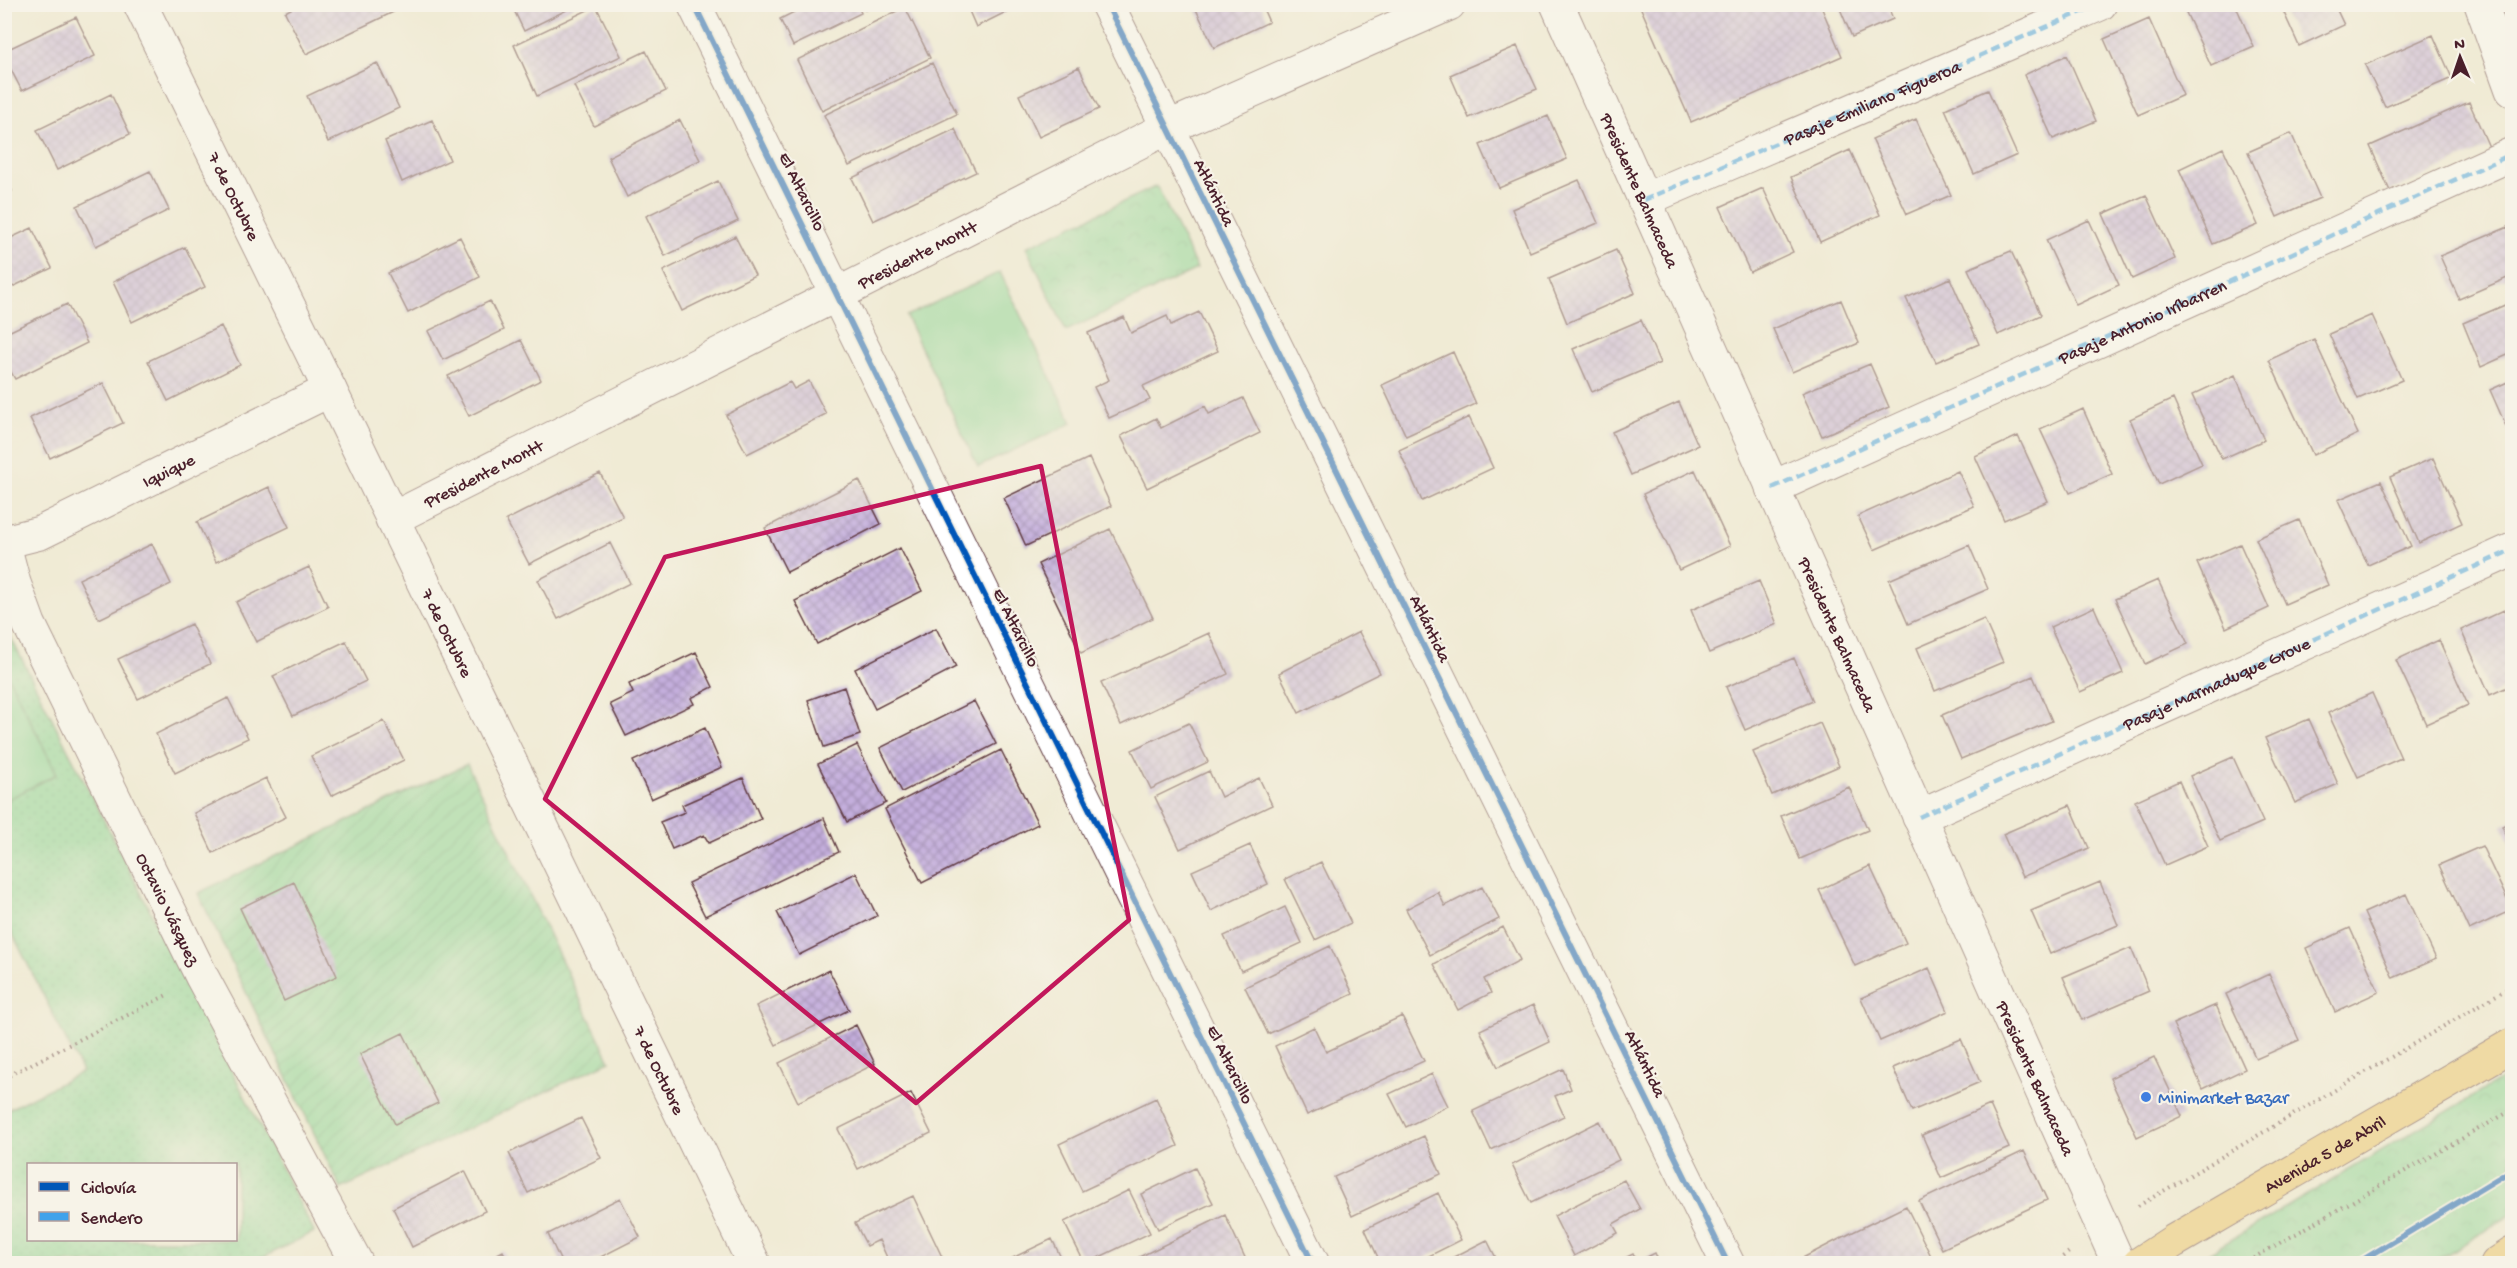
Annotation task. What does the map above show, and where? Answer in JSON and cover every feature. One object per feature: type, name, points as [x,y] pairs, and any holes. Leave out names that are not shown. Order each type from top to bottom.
[{"type":"main road","name":"Avenida 5 de Abril","points":[[2139,1263],[2512,1045]]},
{"type":"main road","points":[[2497,1263],[2512,1254]]},
{"type":"street","name":"7 de Octubre","points":[[140,4],[754,1263]]},
{"type":"street","name":"El Altarcillo","points":[[694,4],[1313,1263]]},
{"type":"street","name":"Atlántida","points":[[1107,4],[1728,1263]]},
{"type":"street","name":"Presidente Montt","points":[[392,519],[1167,128],[1449,4]]},
{"type":"street","name":"Presidente Balmaceda","points":[[1557,4],[2119,1263]]},
{"type":"street","name":"Pasaje Emiliano Figueroa","points":[[1644,200],[2100,4]]},
{"type":"street","points":[[2481,4],[2512,90]]},
{"type":"street","name":"Pasaje Antonio Iríbarren","points":[[1772,488],[2512,154]]},
{"type":"street","name":"Iquique","points":[[4,543],[40,533],[330,390]]},
{"type":"street","name":"Octavio Vásquez","points":[[4,543],[14,583],[29,624],[202,977],[357,1263]]},
{"type":"street","name":"Pasaje Marmaduque Grove","points":[[1919,817],[2512,550]]},
{"type":"path","points":[[4,1078],[202,977]]},
{"type":"path","points":[[2054,1263],[2102,1227],[2512,986]]},
{"type":"path","points":[[2243,1263],[2512,1110]]},
{"type":"highlighted area","points":[[1041,466],[1129,920],[916,1103],[545,799],[665,557]]},
{"type":"green space","points":[[1157,186],[1197,269],[1066,331],[1026,247]]},
{"type":"green space","points":[[1000,272],[1072,423],[978,467],[906,316]]},
{"type":"green space","points":[[4,624],[314,1232],[252,1263],[5,1263],[5,1111],[82,1072],[5,919]]},
{"type":"green space","points":[[5,670],[57,774],[4,801]]},
{"type":"green space","points":[[467,764],[610,1061],[341,1189],[198,893]]},
{"type":"green space","points":[[2512,1073],[2512,1214],[2433,1263],[2192,1263]]},
{"type":"building","points":[[300,4],[410,4],[306,54],[285,12]]},
{"type":"building","points":[[511,4],[579,4],[524,31]]},
{"type":"building","points":[[810,4],[857,4],[861,13],[793,46],[780,19]]},
{"type":"building","points":[[863,4],[877,4],[865,10]]},
{"type":"building","points":[[966,4],[1022,4],[976,27]]},
{"type":"building","points":[[1200,4],[1261,4],[1269,22],[1214,48],[1195,7]]},
{"type":"building","points":[[1639,4],[1820,4],[1842,56],[1691,122]]},
{"type":"building","points":[[1838,4],[1887,4],[1893,19],[1852,37]]},
{"type":"building","points":[[2182,4],[2235,4],[2254,47],[2211,66]]},
{"type":"building","points":[[2280,4],[2334,4],[2344,25],[2299,46]]},
{"type":"building","points":[[596,6],[621,56],[537,96],[514,45]]},
{"type":"building","points":[[905,7],[930,58],[822,111],[797,60]]},
{"type":"building","points":[[76,17],[95,56],[22,91],[4,56],[4,51]]},
{"type":"building","points":[[2149,19],[2183,95],[2138,115],[2104,39]]},
{"type":"building","points":[[2433,35],[2452,78],[2385,107],[2365,65]]},
{"type":"building","points":[[1517,46],[1537,89],[1469,118],[1450,75]]},
{"type":"building","points":[[646,51],[666,91],[594,126],[574,86]]},
{"type":"building","points":[[2067,55],[2096,121],[2053,139],[2024,75]]},
{"type":"building","points":[[377,63],[399,108],[328,142],[307,96]]},
{"type":"building","points":[[932,63],[957,114],[849,166],[824,115]]},
{"type":"building","points":[[1079,67],[1099,109],[1039,137],[1019,95]]},
{"type":"building","points":[[1988,90],[2017,155],[1974,174],[1945,109]]},
{"type":"building","points":[[111,94],[130,134],[57,170],[37,130]]},
{"type":"building","points":[[2469,102],[2489,147],[2390,191],[2370,146]]},
{"type":"building","points":[[1548,116],[1567,159],[1499,188],[1480,145]]},
{"type":"building","points":[[1916,119],[1951,195],[1907,214],[1872,139]]},
{"type":"building","points":[[432,120],[450,160],[402,182],[385,141]]},
{"type":"building","points":[[680,120],[700,160],[627,197],[608,157]]},
{"type":"building","points":[[955,129],[976,172],[873,221],[852,178]]},
{"type":"building","points":[[2291,133],[2320,198],[2277,217],[2248,152]]},
{"type":"building","points":[[2223,148],[2258,225],[2213,244],[2179,169]]},
{"type":"building","points":[[1850,150],[1880,215],[1820,242],[1791,177]]},
{"type":"building","points":[[150,171],[169,210],[96,246],[77,206]]},
{"type":"building","points":[[4,175],[12,191],[4,195]]},
{"type":"building","points":[[1579,180],[1598,223],[1530,252],[1512,209]]},
{"type":"building","points":[[718,181],[738,221],[665,256],[646,216]]},
{"type":"building","points":[[1763,188],[1793,252],[1750,272],[1720,207]]},
{"type":"building","points":[[2146,195],[2175,259],[2132,279],[2103,214]]},
{"type":"building","points":[[2089,220],[2119,285],[2076,305],[2046,240]]},
{"type":"building","points":[[2508,227],[2512,237],[2512,276],[2459,299],[2440,256]]},
{"type":"building","points":[[32,228],[52,268],[4,291],[4,241]]},
{"type":"building","points":[[735,236],[755,275],[682,311],[663,271]]},
{"type":"building","points":[[460,237],[480,277],[408,313],[388,273]]},
{"type":"building","points":[[185,247],[205,287],[132,322],[113,282]]},
{"type":"building","points":[[1616,250],[1635,293],[1567,323],[1549,279]]},
{"type":"building","points":[[2011,251],[2041,315],[1998,335],[1968,269]]},
{"type":"building","points":[[1950,278],[1979,344],[1936,362],[1906,298]]},
{"type":"building","points":[[1841,300],[1859,343],[1792,372],[1773,329]]},
{"type":"building","points":[[490,301],[504,330],[443,360],[428,331]]},
{"type":"building","points":[[2512,302],[2512,353],[2481,367],[2463,323]]},
{"type":"building","points":[[67,304],[87,343],[15,379],[4,359],[4,334]]},
{"type":"building","points":[[1199,312],[1218,351],[1143,386],[1150,400],[1109,418],[1094,387],[1109,380],[1088,333],[1124,317],[1131,333],[1167,316],[1171,325]]},
{"type":"building","points":[[2372,315],[2402,380],[2358,399],[2329,334]]},
{"type":"building","points":[[1641,320],[1660,363],[1592,392],[1573,349]]},
{"type":"building","points":[[221,326],[240,365],[168,401],[148,361]]},
{"type":"building","points":[[2314,339],[2358,434],[2313,455],[2269,360]]},
{"type":"building","points":[[521,340],[541,380],[469,416],[448,376]]},
{"type":"building","points":[[1453,352],[1476,404],[1406,436],[1382,385]]},
{"type":"building","points":[[1870,364],[1889,407],[1822,436],[1802,393]]},
{"type":"building","points":[[2235,375],[2264,440],[2222,459],[2192,395]]},
{"type":"building","points":[[2512,380],[2512,431],[2509,433],[2490,390]]},
{"type":"building","points":[[809,381],[826,414],[747,454],[726,415],[790,382],[794,389]]},
{"type":"building","points":[[103,383],[123,423],[50,458],[30,418]]},
{"type":"building","points":[[1243,398],[1260,433],[1147,488],[1121,436],[1156,418],[1161,428],[1205,406],[1209,414]]},
{"type":"building","points":[[2173,399],[2202,464],[2159,484],[2130,419]]},
{"type":"building","points":[[1679,402],[1698,445],[1631,475],[1612,432]]},
{"type":"building","points":[[2083,409],[2112,474],[2070,493],[2040,429]]},
{"type":"building","points":[[1469,417],[1493,468],[1422,501],[1399,450]]},
{"type":"building","points":[[2018,436],[2048,501],[2004,520],[1975,456]]},
{"type":"building","points":[[1089,458],[1111,506],[1026,546],[1004,498]]},
{"type":"building","points":[[2433,458],[2462,523],[2419,543],[2390,477]]},
{"type":"building","points":[[1695,470],[1730,546],[1679,570],[1643,494]]},
{"type":"building","points":[[1958,471],[1974,506],[1874,550],[1858,516]]},
{"type":"building","points":[[600,473],[623,517],[529,564],[506,520]]},
{"type":"building","points":[[859,480],[881,524],[787,572],[765,528]]},
{"type":"building","points":[[2381,481],[2411,546],[2368,565],[2338,500]]},
{"type":"building","points":[[269,487],[289,527],[216,562],[197,522]]},
{"type":"building","points":[[2299,520],[2328,585],[2285,604],[2256,539]]},
{"type":"building","points":[[1110,529],[1153,618],[1081,653],[1038,564]]},
{"type":"building","points":[[610,543],[630,583],[558,619],[538,580]]},
{"type":"building","points":[[152,544],[171,584],[99,619],[79,579]]},
{"type":"building","points":[[2240,544],[2269,608],[2226,628],[2197,563]]},
{"type":"building","points":[[1969,545],[1988,589],[1908,624],[1889,580]]},
{"type":"building","points":[[900,548],[922,591],[817,644],[795,601]]},
{"type":"building","points":[[309,567],[328,607],[256,642],[236,602]]},
{"type":"building","points":[[2158,580],[2188,644],[2145,664],[2115,599]]},
{"type":"building","points":[[1759,581],[1777,624],[1709,653],[1691,610]]},
{"type":"building","points":[[2094,607],[2123,673],[2080,692],[2050,627]]},
{"type":"building","points":[[2504,610],[2512,630],[2512,685],[2490,695],[2461,630]]},
{"type":"building","points":[[1984,619],[2003,662],[1935,691],[1917,648]]},
{"type":"building","points":[[191,624],[210,664],[138,699],[118,659]]},
{"type":"building","points":[[936,628],[956,667],[875,709],[855,669]]},
{"type":"building","points":[[1359,632],[1380,673],[1299,713],[1279,673]]},
{"type":"building","points":[[1209,633],[1228,674],[1121,725],[1101,683]]},
{"type":"building","points":[[2439,640],[2468,705],[2426,724],[2396,660]]},
{"type":"building","points":[[346,641],[366,681],[293,716],[273,676]]},
{"type":"building","points":[[696,652],[713,687],[691,698],[694,704],[626,736],[610,704],[633,693],[629,684]]},
{"type":"building","points":[[1794,658],[1813,701],[1745,730],[1726,687]]},
{"type":"building","points":[[2033,676],[2052,721],[1961,759],[1942,715]]},
{"type":"building","points":[[844,687],[860,735],[824,747],[808,700]]},
{"type":"building","points":[[2372,693],[2401,758],[2358,777],[2328,713]]},
{"type":"building","points":[[228,698],[248,738],[175,773],[156,734]]},
{"type":"building","points":[[974,701],[996,744],[902,792],[880,748]]},
{"type":"building","points":[[2309,719],[2338,784],[2295,803],[2265,738]]},
{"type":"building","points":[[384,721],[404,760],[331,796],[311,756]]},
{"type":"building","points":[[1189,723],[1208,762],[1151,789],[1132,750]]},
{"type":"building","points":[[1820,723],[1839,766],[1772,795],[1753,752]]},
{"type":"building","points":[[705,728],[722,767],[651,799],[633,761]]},
{"type":"building","points":[[857,745],[886,803],[847,822],[818,764]]},
{"type":"building","points":[[1001,750],[1038,824],[922,883],[885,809]]},
{"type":"building","points":[[2233,757],[2263,822],[2220,841],[2190,776]]},
{"type":"building","points":[[1209,771],[1221,797],[1259,778],[1272,805],[1180,849],[1155,797]]},
{"type":"building","points":[[266,778],[286,817],[213,853],[194,813]]},
{"type":"building","points":[[743,778],[761,819],[709,843],[704,835],[672,849],[660,822],[685,812],[682,805]]},
{"type":"building","points":[[2179,781],[2208,846],[2165,865],[2135,801]]},
{"type":"building","points":[[1849,787],[1868,830],[1800,859],[1781,816]]},
{"type":"building","points":[[2070,805],[2089,848],[2022,877],[2003,834]]},
{"type":"building","points":[[824,818],[839,852],[705,916],[688,883]]},
{"type":"building","points":[[2512,821],[2512,848],[2502,826]]},
{"type":"building","points":[[1250,845],[1268,884],[1211,911],[1192,871]]},
{"type":"building","points":[[2482,846],[2512,910],[2469,930],[2439,865]]},
{"type":"building","points":[[1321,862],[1351,923],[1315,940],[1285,879]]},
{"type":"building","points":[[1870,866],[1906,943],[1855,966],[1819,890]]},
{"type":"building","points":[[856,873],[877,916],[799,955],[777,912]]},
{"type":"building","points":[[294,882],[337,976],[284,1001],[240,908]]},
{"type":"building","points":[[2100,882],[2118,925],[2050,954],[2031,911]]},
{"type":"building","points":[[1482,887],[1499,919],[1430,955],[1406,909],[1438,892],[1445,906]]},
{"type":"building","points":[[2406,894],[2436,959],[2393,978],[2364,913]]},
{"type":"building","points":[[1285,907],[1302,943],[1241,971],[1224,936]]},
{"type":"building","points":[[1503,927],[1520,960],[1484,979],[1491,993],[1458,1010],[1434,964]]},
{"type":"building","points":[[2350,928],[2379,992],[2335,1012],[2306,948]]},
{"type":"building","points":[[1330,946],[1353,994],[1268,1034],[1245,987]]},
{"type":"building","points":[[2131,948],[2149,991],[2082,1020],[2063,977]]},
{"type":"building","points":[[1929,968],[1948,1011],[1880,1041],[1861,998]]},
{"type":"building","points":[[829,970],[849,1010],[776,1045],[756,1006]]},
{"type":"building","points":[[2269,974],[2299,1040],[2256,1059],[2226,994]]},
{"type":"building","points":[[1533,1005],[1550,1042],[1498,1067],[1480,1030]]},
{"type":"building","points":[[2216,1005],[2245,1069],[2203,1089],[2173,1024]]},
{"type":"building","points":[[1402,1016],[1424,1061],[1307,1115],[1275,1046],[1314,1027],[1326,1052]]},
{"type":"building","points":[[856,1025],[875,1064],[798,1102],[779,1063]]},
{"type":"building","points":[[403,1033],[438,1103],[395,1124],[360,1054]]},
{"type":"building","points":[[1961,1039],[1980,1082],[1912,1111],[1893,1068]]},
{"type":"building","name":"Minimarket Bazar","points":[[2154,1057],[2182,1116],[2137,1137],[2110,1078]]},
{"type":"building","points":[[1563,1069],[1571,1089],[1555,1096],[1564,1116],[1491,1150],[1473,1111]]},
{"type":"building","points":[[1432,1074],[1448,1106],[1406,1127],[1389,1094]]},
{"type":"building","points":[[911,1093],[931,1133],[858,1169],[838,1129]]},
{"type":"building","points":[[1156,1098],[1178,1146],[1082,1191],[1059,1144]]},
{"type":"building","points":[[1990,1105],[2009,1148],[1941,1178],[1922,1135]]},
{"type":"building","points":[[581,1118],[601,1158],[528,1193],[509,1153]]},
{"type":"building","points":[[1600,1121],[1619,1160],[1531,1203],[1512,1165]]},
{"type":"building","points":[[1424,1136],[1441,1174],[1352,1216],[1334,1177]]},
{"type":"building","points":[[2024,1151],[2047,1200],[1942,1249],[1919,1201]]},
{"type":"building","points":[[1195,1168],[1213,1203],[1158,1229],[1141,1194]]},
{"type":"building","points":[[465,1171],[485,1211],[412,1247],[393,1208]]},
{"type":"building","points":[[1624,1180],[1640,1209],[1613,1224],[1618,1233],[1574,1256],[1554,1216]]},
{"type":"building","points":[[1129,1190],[1150,1233],[1085,1264],[1064,1222]]},
{"type":"building","points":[[1438,1193],[1461,1240],[1413,1264],[1381,1264],[1365,1229]]},
{"type":"building","points":[[913,1196],[944,1261],[940,1264],[890,1264],[879,1240],[867,1246],[855,1223]]},
{"type":"building","points":[[620,1198],[640,1237],[587,1264],[562,1264],[548,1234]]},
{"type":"building","points":[[1906,1206],[1935,1264],[1791,1264],[1853,1232]]},
{"type":"building","points":[[1225,1215],[1248,1264],[1125,1264]]},
{"type":"building","points":[[1052,1239],[1064,1264],[1000,1264]]},
{"type":"building","points":[[1487,1240],[1499,1264],[1440,1264]]},
{"type":"building","points":[[503,1251],[510,1264],[479,1264]]},
{"type":"building","points":[[1655,1253],[1660,1264],[1613,1264],[1633,1254],[1637,1262]]},
{"type":"marked path","points":[[1644,200],[2100,4]]},
{"type":"marked path","points":[[1772,488],[2512,154]]},
{"type":"marked path","points":[[1919,817],[2512,550]]},
{"type":"cycle path","points":[[694,4],[1313,1264]]},
{"type":"cycle path","points":[[1107,4],[1728,1264]]},
{"type":"cycle path","points":[[2356,1264],[2512,1170]]},
{"type":"place","name":"Minimarket Bazar","points":[[2146,1097]]}]
